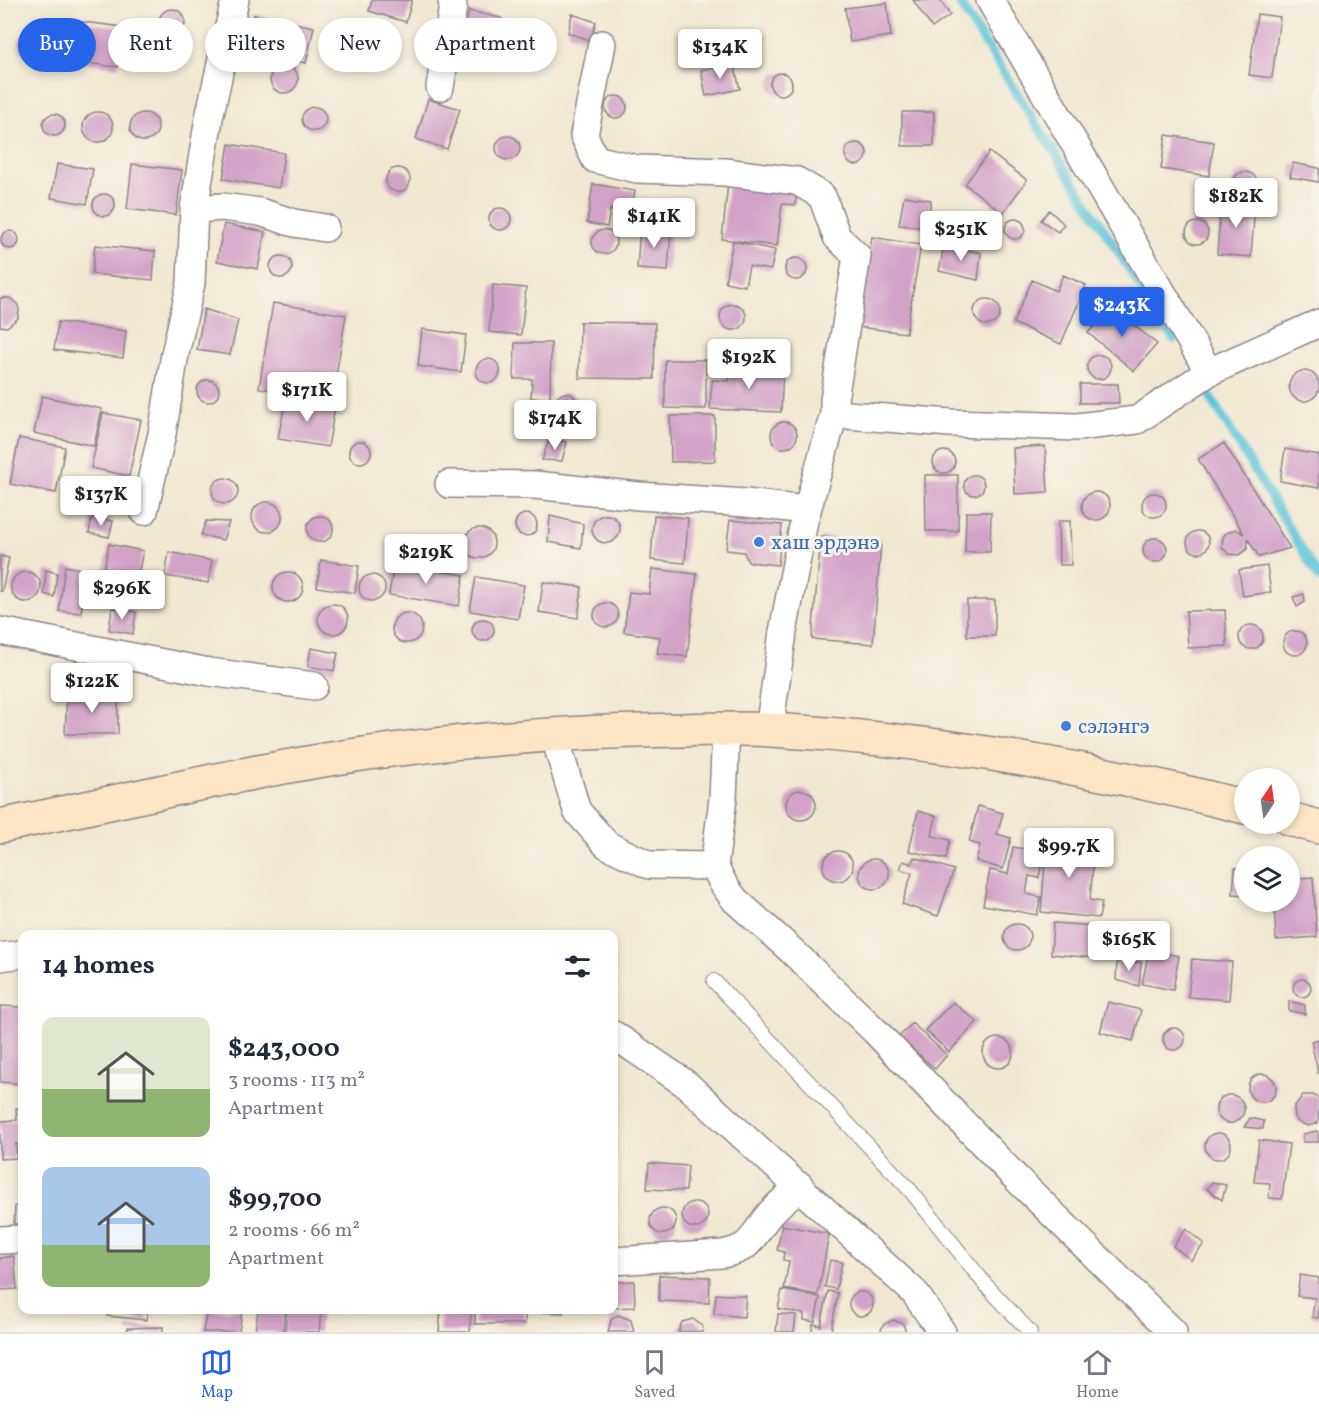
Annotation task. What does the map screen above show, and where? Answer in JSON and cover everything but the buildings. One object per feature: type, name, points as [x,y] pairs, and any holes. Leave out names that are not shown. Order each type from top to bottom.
[{"type":"main road","points":[[0,826],[272,770],[392,750],[554,734],[726,729],[769,730],[899,741],[1038,761],[1175,789],[1234,804]]},
{"type":"main road","points":[[1300,822],[1319,827]]},
{"type":"street","points":[[144,511],[162,434],[191,283],[194,209],[209,118],[235,0]]},
{"type":"street","points":[[440,87],[453,6],[452,0]]},
{"type":"street","points":[[990,0],[1209,372]]},
{"type":"street","points":[[602,44],[584,135],[595,159],[638,169],[725,172],[797,181],[822,196],[837,237],[857,256],[834,400],[834,414],[807,510],[787,608],[769,730]]},
{"type":"street","points":[[194,209],[222,207],[260,212],[294,223],[325,228]]},
{"type":"street","points":[[834,414],[951,423],[1077,427],[1137,420],[1209,372],[1319,323]]},
{"type":"street","points":[[449,484],[534,485],[639,496],[746,502],[807,510]]},
{"type":"street","points":[[0,631],[209,672],[314,686]]},
{"type":"street","points":[[726,729],[723,799],[714,867],[735,900],[875,1031],[1018,1180],[1173,1332]]},
{"type":"street","points":[[554,734],[578,811],[607,845],[649,865],[714,867]]},
{"type":"street","points":[[0,957],[18,955]]},
{"type":"street","points":[[618,1038],[687,1084],[800,1186],[914,1292],[942,1332]]},
{"type":"street","points":[[618,1261],[736,1251],[753,1239],[768,1216],[800,1186]]},
{"type":"street","points":[[0,1240],[18,1239]]},
{"type":"lane","points":[[714,981],[910,1190],[985,1284],[1030,1332]]},
{"type":"waterway","points":[[957,0],[1174,339]]},
{"type":"waterway","points":[[1202,383],[1319,578]]},
{"type":"place","name":"хаш эрдэнэ","points":[[759,542]]},
{"type":"place","name":"сэлэнгэ","points":[[1066,726]]}]
